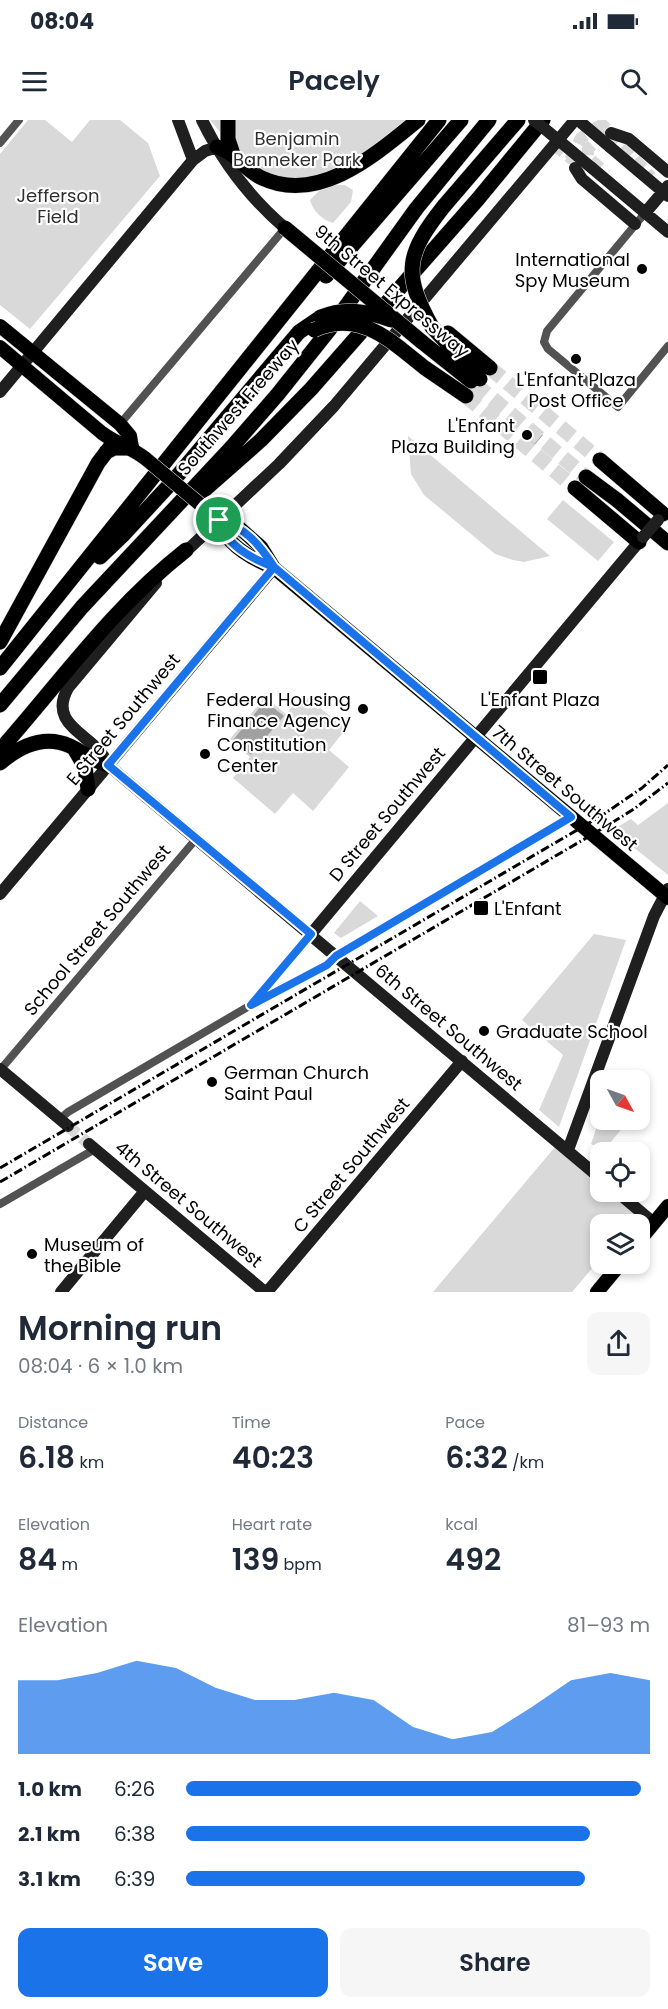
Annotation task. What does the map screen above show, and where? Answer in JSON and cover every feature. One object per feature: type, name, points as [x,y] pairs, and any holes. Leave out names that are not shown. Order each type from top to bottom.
[{"type":"highway","points":[[228,120],[228,139],[233,154]]},
{"type":"highway","points":[[217,147],[233,154],[255,174],[269,181],[286,186],[311,185],[329,179],[357,164],[418,120]]},
{"type":"highway","name":"Southwest Freeway","points":[[0,668],[439,120]]},
{"type":"highway","points":[[229,382],[346,254],[461,120]]},
{"type":"highway","name":"Southwest Freeway","points":[[0,705],[82,607],[243,435],[290,380],[329,330],[416,208],[489,120]]},
{"type":"highway","points":[[478,382],[418,302],[412,278],[414,253],[424,232],[444,206],[518,120]]},
{"type":"highway","points":[[132,555],[261,440],[324,375],[478,199],[543,120]]},
{"type":"highway","points":[[478,199],[554,120]]},
{"type":"highway","name":"9th Street Expressway","points":[[285,228],[422,342],[478,382]]},
{"type":"highway","points":[[59,595],[124,534],[173,481],[251,389],[318,324],[335,312],[355,310],[399,323]]},
{"type":"highway","points":[[318,324],[362,325],[378,332],[425,368],[478,382]]},
{"type":"highway","points":[[0,642],[110,447],[132,448]]},
{"type":"highway","points":[[588,474],[668,543]]},
{"type":"highway","points":[[588,474],[663,514]]},
{"type":"highway","points":[[588,474],[641,540]]},
{"type":"highway","points":[[0,750],[120,609],[155,574],[186,550]]},
{"type":"highway","points":[[0,763],[20,748],[34,742],[48,741],[73,748],[95,762],[108,765]]},
{"type":"highway","points":[[73,748],[83,762],[88,789]]},
{"type":"main road","name":"7th Street Southwest","points":[[0,326],[120,424],[130,436],[132,448],[219,520],[235,524],[261,547],[274,567],[571,817],[667,894]]},
{"type":"main road","points":[[0,347],[51,390],[110,447]]},
{"type":"main road","points":[[51,390],[78,402],[102,421],[120,424]]},
{"type":"main road","points":[[650,1228],[668,1206]]},
{"type":"main road","points":[[597,1292],[612,1274]]},
{"type":"street","points":[[0,143],[19,120]]},
{"type":"street","points":[[178,120],[193,160]]},
{"type":"street","points":[[120,424],[285,228],[246,190],[229,169],[202,120]]},
{"type":"street","points":[[534,120],[668,232]]},
{"type":"street","points":[[577,120],[666,191],[635,224],[547,331],[544,342],[548,349],[618,407],[668,346]]},
{"type":"street","name":"6th Street Southwest","points":[[577,120],[334,406],[279,464],[186,550],[64,696],[62,704],[64,717],[72,728],[102,753],[108,765],[590,1169]]},
{"type":"street","points":[[611,133],[628,139],[668,172]]},
{"type":"street","points":[[0,392],[193,160],[205,151],[217,147]]},
{"type":"street","points":[[574,168],[582,179],[635,224]]},
{"type":"street","name":"D Street Southwest","points":[[251,1005],[663,514]]},
{"type":"street","name":"E Street Southwest","points":[[0,894],[274,567]]},
{"type":"street","points":[[0,1069],[64,1122],[68,1112],[251,1005],[327,965],[336,956],[571,817]]},
{"type":"street","name":"School Street Southwest","points":[[0,1069],[196,838]]},
{"type":"street","points":[[568,1150],[654,916],[667,894]]},
{"type":"street","name":"C Street Southwest","points":[[266,1292],[462,1061]]},
{"type":"street","points":[[0,1203],[92,1146]]},
{"type":"street","name":"4th Street Southwest","points":[[92,1146],[266,1292]]},
{"type":"street","points":[[61,1292],[145,1191]]},
{"type":"street","points":[[629,1202],[654,1223]]},
{"type":"green space","name":"Jefferson Field","points":[[28,120],[45,120],[72,142],[90,120],[120,120],[148,143],[160,176],[30,329],[0,305],[0,154]]},
{"type":"green space","name":"Benjamin Banneker Park","points":[[210,120],[406,120],[374,146],[338,168],[299,179],[279,177],[259,169],[233,147]]},
{"type":"green space","points":[[335,185],[345,185],[353,190],[351,202],[333,223],[318,214],[310,200],[319,191]]},
{"type":"green space","points":[[408,436],[550,556],[524,562],[495,554],[424,495],[411,474]]},
{"type":"green space","points":[[563,500],[614,542],[598,561],[547,519]]},
{"type":"green space","points":[[303,694],[346,729],[329,750],[349,767],[313,811],[293,793],[275,814],[233,778],[250,757],[229,740],[265,697],[286,714]]},
{"type":"green space","points":[[668,803],[668,875],[612,830],[631,819],[638,825]]},
{"type":"green space","points":[[360,901],[378,916],[341,938],[334,933]]},
{"type":"green space","points":[[594,934],[626,940],[559,1127],[539,1110],[563,1055],[522,1020]]},
{"type":"green space","points":[[596,1130],[621,1130],[611,1142],[592,1142]]},
{"type":"green space","points":[[555,1147],[590,1176],[590,1202],[621,1202],[636,1214],[590,1214],[590,1271],[572,1292],[433,1292]]},
{"type":"shaded area","points":[[533,427],[543,435],[526,455],[517,447]]},
{"type":"shaded area","points":[[265,701],[284,716],[251,755],[233,740]]},
{"type":"tunnel","points":[[598,120],[651,177]]},
{"type":"tunnel","points":[[570,160],[581,138],[599,126]]},
{"type":"tunnel","points":[[600,168],[588,157],[588,149],[598,139],[611,133]]},
{"type":"tunnel","points":[[554,145],[586,170]]},
{"type":"tunnel","points":[[490,368],[600,460]]},
{"type":"tunnel","points":[[475,384],[586,477]]},
{"type":"tunnel","points":[[466,396],[575,488]]},
{"type":"tunnel","points":[[68,1126],[89,1144]]},
{"type":"railway","points":[[0,1168],[601,816],[642,788],[668,765]]},
{"type":"railway","points":[[0,1182],[610,824],[668,783]]},
{"type":"place","name":"International Spy Museum","points":[[642,269]]},
{"type":"place","name":"L'Enfant Plaza Post Office","points":[[576,359]]},
{"type":"place","name":"L'Enfant Plaza Building","points":[[527,435]]},
{"type":"place","name":"L'Enfant Plaza","points":[[540,677]]},
{"type":"place","name":"Federal Housing Finance Agency","points":[[363,709]]},
{"type":"place","name":"Constitution Center","points":[[205,754]]},
{"type":"place","name":"L'Enfant","points":[[481,908]]},
{"type":"place","name":"Graduate School","points":[[484,1031]]},
{"type":"place","name":"German Church Saint Paul","points":[[212,1082]]},
{"type":"place","name":"Museum of the Bible","points":[[32,1254]]},
{"type":"route","points":[[219,520],[221,532],[252,559],[274,567],[571,817],[336,956],[327,965],[251,1005],[311,934],[108,765],[274,567],[261,547],[235,524],[219,520]]}]
